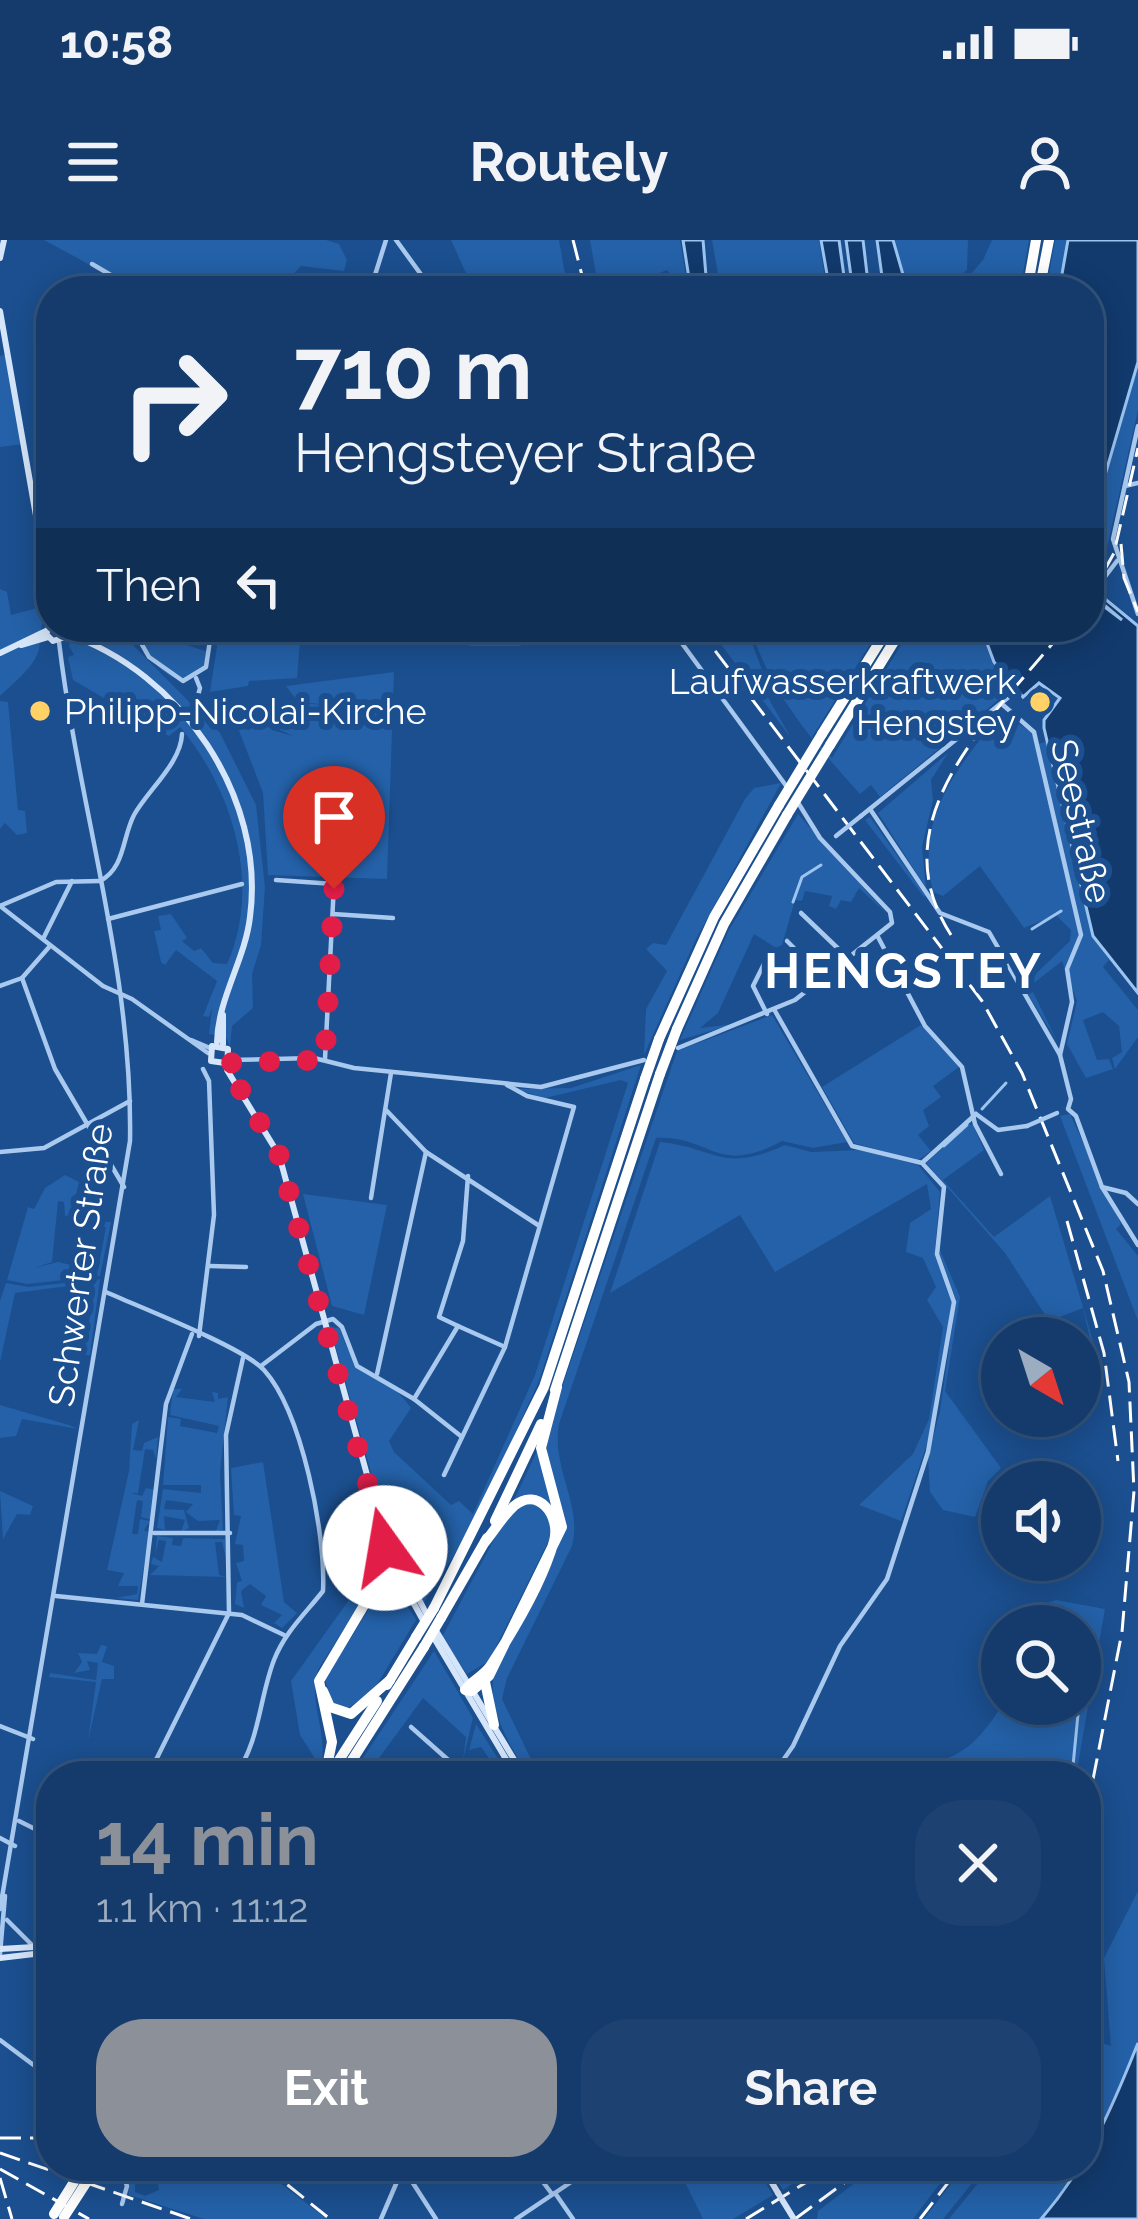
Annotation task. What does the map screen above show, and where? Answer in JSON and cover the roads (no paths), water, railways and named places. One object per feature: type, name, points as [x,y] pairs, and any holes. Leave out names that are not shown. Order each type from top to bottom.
[{"type":"highway","points":[[1030,276],[1036,240]]},
{"type":"highway","points":[[1042,276],[1048,240]]},
{"type":"highway","points":[[438,1613],[544,1387],[659,1039],[714,917],[826,740],[881,642]]},
{"type":"highway","points":[[826,740],[893,642]]},
{"type":"highway","points":[[494,1725],[485,1682],[562,1528],[541,1448],[557,1387],[677,1029],[783,810]]},
{"type":"highway","points":[[485,1543],[557,1387]]},
{"type":"highway","points":[[351,1761],[485,1543],[516,1504],[526,1499],[542,1502],[552,1513],[555,1540],[491,1665],[468,1689]]},
{"type":"highway","points":[[329,1761],[332,1742],[319,1681],[379,1580],[385,1548]]},
{"type":"highway","points":[[379,1580],[399,1572]]},
{"type":"highway","points":[[390,1680],[351,1714],[330,1707],[324,1698],[324,1681],[336,1653],[378,1589],[399,1572]]},
{"type":"highway","points":[[337,1761],[420,1642]]},
{"type":"highway","points":[[468,1689],[485,1682]]},
{"type":"highway","points":[[58,2217],[76,2181]]},
{"type":"highway","points":[[58,2217],[86,2181]]},
{"type":"main road","points":[[0,258],[4,240]]},
{"type":"main road","points":[[0,311],[36,516]]},
{"type":"main road","points":[[0,652],[36,636]]},
{"type":"main road","points":[[89,642],[117,655],[166,696],[206,742],[235,799],[250,851],[251,910],[214,1047]]},
{"type":"main road","points":[[214,1047],[279,1155],[385,1548],[511,1761]]},
{"type":"main road","points":[[214,1047],[225,1060]]},
{"type":"main road","points":[[372,1493],[399,1572]]},
{"type":"main road","points":[[468,1689],[512,1761]]},
{"type":"main road","points":[[0,1952],[36,1946]]},
{"type":"main road","points":[[0,1952],[36,1950]]},
{"type":"main road","points":[[771,2181],[794,2219]]},
{"type":"street","points":[[375,276],[386,240]]},
{"type":"street","points":[[397,240],[422,276]]},
{"type":"street","points":[[92,264],[112,276]]},
{"type":"street","points":[[1138,426],[1113,533],[1138,614]]},
{"type":"street","points":[[1125,486],[1138,483]]},
{"type":"street","points":[[1104,579],[1118,561]]},
{"type":"street","name":"Schwerter Straße","points":[[0,1909],[15,1846],[124,1186],[130,1101],[120,993],[58,642]]},
{"type":"street","points":[[140,642],[149,657],[179,681],[196,678],[206,667],[210,642]]},
{"type":"street","points":[[678,1048],[771,1013],[825,980],[890,927],[890,912],[826,844],[681,642]]},
{"type":"street","points":[[195,707],[196,678]]},
{"type":"street","points":[[826,844],[1015,692]]},
{"type":"street","name":"Seestraße","points":[[1004,705],[1033,729],[1081,935],[1067,969],[1072,1002],[1060,1055]]},
{"type":"street","points":[[182,734],[176,753],[131,820],[114,872],[100,881],[44,886],[0,906],[50,946],[186,1037],[214,1047]]},
{"type":"street","name":"Seestraße","points":[[870,809],[940,913],[989,932],[1060,1055],[1071,1099],[1068,1109],[1076,1116],[1102,1187],[1138,1245]]},
{"type":"street","points":[[276,880],[329,881],[333,914],[325,1060]]},
{"type":"street","points":[[44,939],[72,881]]},
{"type":"street","points":[[108,919],[242,884]]},
{"type":"street","points":[[801,913],[850,960]]},
{"type":"street","points":[[333,914],[393,918]]},
{"type":"street","points":[[878,938],[928,1031],[962,1067],[986,1151],[1001,1174]]},
{"type":"street","points":[[787,941],[825,980]]},
{"type":"street","points":[[0,986],[22,978],[50,946]]},
{"type":"street","points":[[766,960],[753,986],[851,1146],[922,1163],[944,1187],[937,1253],[954,1292],[938,1414],[887,1580],[840,1646],[782,1761]]},
{"type":"street","points":[[22,978],[55,1069],[124,1186]]},
{"type":"street","points":[[225,1060],[325,1060],[507,1085],[562,1085],[644,1060]]},
{"type":"street","points":[[142,1604],[166,1404],[196,1334],[210,1266],[213,1147],[203,1069]]},
{"type":"street","points":[[370,1198],[391,1072]]},
{"type":"street","points":[[444,1475],[505,1347],[574,1107],[527,1096],[507,1085]]},
{"type":"street","points":[[0,1152],[44,1148],[130,1101]]},
{"type":"street","points":[[976,1114],[998,1130],[1027,1126],[1068,1109]]},
{"type":"street","points":[[387,1112],[426,1152],[538,1225]]},
{"type":"street","points":[[922,1163],[976,1114]]},
{"type":"street","points":[[376,1374],[426,1152]]},
{"type":"street","points":[[468,1176],[464,1241],[439,1317],[505,1347]]},
{"type":"street","points":[[1102,1187],[1126,1193],[1138,1204]]},
{"type":"street","points":[[210,1266],[246,1267]]},
{"type":"street","points":[[106,1292],[261,1366],[286,1408],[314,1499],[323,1592],[285,1636],[243,1761]]},
{"type":"street","points":[[261,1366],[325,1320],[340,1323],[352,1359],[462,1437]]},
{"type":"street","points":[[414,1399],[458,1326]]},
{"type":"street","points":[[155,1761],[229,1613],[226,1435],[243,1358]]},
{"type":"street","points":[[154,1533],[230,1533]]},
{"type":"street","points":[[56,1597],[229,1613],[285,1636]]},
{"type":"street","points":[[0,1726],[33,1739]]},
{"type":"street","points":[[411,1727],[449,1761]]},
{"type":"street","points":[[19,1821],[36,1830]]},
{"type":"street","points":[[0,1838],[15,1846]]},
{"type":"street","name":"Schwerter Straße","points":[[0,1952],[5,1896]]},
{"type":"street","points":[[6,1919],[32,1945]]},
{"type":"street","points":[[0,2041],[36,2067]]},
{"type":"street","points":[[122,2204],[125,2181]]},
{"type":"street","points":[[381,2219],[397,2181]]},
{"type":"street","points":[[412,2181],[436,2219]]},
{"type":"street","points":[[544,2181],[573,2219]]},
{"type":"street","points":[[516,2219],[572,2181]]},
{"type":"waterway","points":[[793,902],[802,877],[821,865]]},
{"type":"waterway","points":[[1032,929],[1061,911]]},
{"type":"waterway","points":[[982,1109],[1006,1083]]},
{"type":"waterway","points":[[944,1146],[967,1125]]},
{"type":"waterway","points":[[1073,1761],[1077,1725]]},
{"type":"railway","points":[[573,240],[582,276]]},
{"type":"railway","points":[[1104,571],[1114,553],[1138,448]]},
{"type":"railway","points":[[1121,544],[1124,578],[1138,612]]},
{"type":"railway","points":[[708,642],[982,1001],[1022,1073],[1103,1271],[1129,1382],[1134,1491],[1122,1632],[1097,1761]]},
{"type":"railway","points":[[951,935],[931,891],[927,849],[936,809],[954,769],[979,732],[1054,642]]},
{"type":"railway","points":[[1067,1221],[1104,1353],[1118,1461]]},
{"type":"railway","points":[[0,2138],[36,2138]]},
{"type":"railway","points":[[0,2153],[36,2165]]},
{"type":"railway","points":[[0,2169],[89,2219]]},
{"type":"railway","points":[[0,2178],[12,2219]]},
{"type":"railway","points":[[81,2181],[191,2219]]},
{"type":"railway","points":[[283,2181],[330,2219]]},
{"type":"railway","points":[[746,2219],[808,2181]]},
{"type":"railway","points":[[795,2219],[847,2181]]},
{"type":"railway","points":[[920,2219],[949,2181]]},
{"type":"place","name":"Laufwasserkraftwerk Hengstey","points":[[1040,702]]},
{"type":"place","name":"Philipp-Nicolai-Kirche","points":[[40,711]]},
{"type":"district","name":"HENGSTEY","points":[[904,971]]}]
